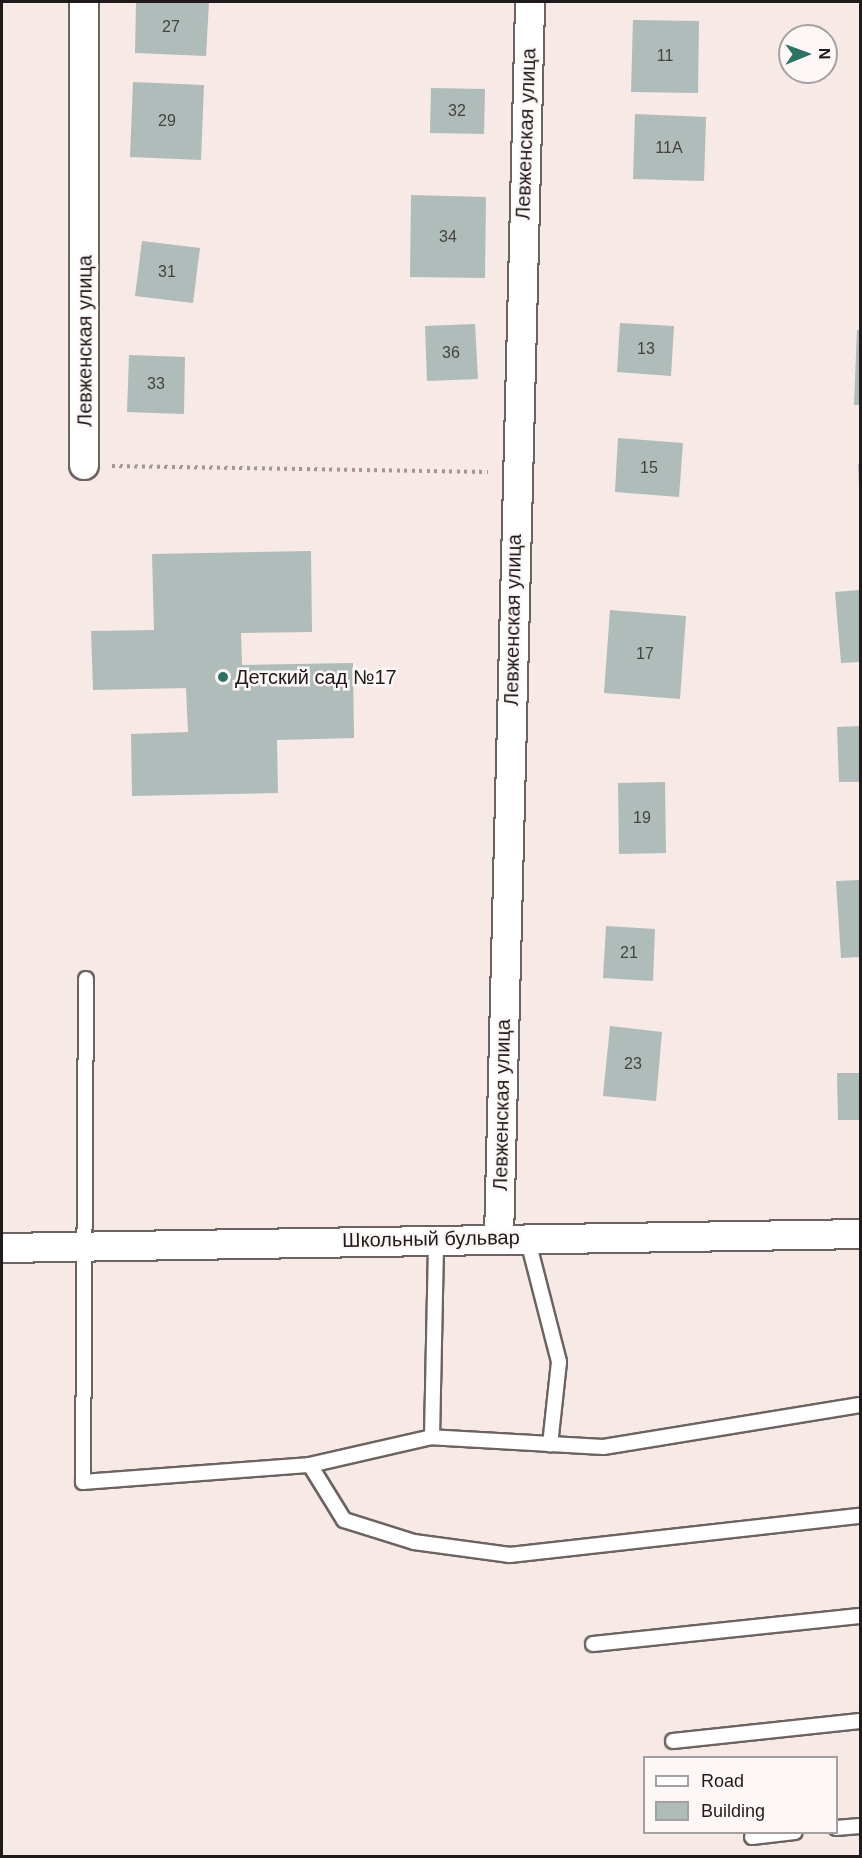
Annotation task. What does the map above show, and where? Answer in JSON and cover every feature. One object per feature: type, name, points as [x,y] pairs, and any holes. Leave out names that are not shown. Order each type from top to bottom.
[{"type":"street","name":"Левженская улица","points":[[84,2],[84,465]]},
{"type":"street","name":"Левженская улица","points":[[499,1238],[516,473],[530,2]]},
{"type":"street","name":"Школьный бульвар","points":[[2,1248],[436,1239],[861,1234]]},
{"type":"lane","points":[[86,980],[83,1482],[310,1465],[432,1437],[603,1447],[861,1405]]},
{"type":"lane","points":[[527,1238],[559,1362],[550,1445]]},
{"type":"lane","points":[[432,1437],[436,1239]]},
{"type":"lane","points":[[310,1465],[344,1520],[414,1542],[510,1555],[861,1516]]},
{"type":"lane","points":[[592,1644],[861,1616]]},
{"type":"lane","points":[[673,1741],[861,1721]]},
{"type":"lane","points":[[838,1828],[861,1826]]},
{"type":"lane","points":[[752,1837],[784,1834]]},
{"type":"path","points":[[84,465],[516,473]]},
{"type":"building","points":[[136,2],[209,2],[206,56],[135,53]]},
{"type":"building","points":[[633,20],[699,21],[698,93],[631,92]]},
{"type":"building","points":[[133,82],[204,85],[201,160],[130,157]]},
{"type":"building","points":[[431,88],[485,89],[484,134],[430,133]]},
{"type":"building","points":[[635,114],[706,117],[704,181],[633,179]]},
{"type":"building","points":[[411,195],[486,197],[485,278],[410,277]]},
{"type":"building","points":[[142,241],[200,248],[193,303],[135,296]]},
{"type":"building","points":[[620,323],[674,326],[671,376],[617,372]]},
{"type":"building","points":[[475,324],[478,379],[427,381],[425,326]]},
{"type":"building","points":[[857,330],[860,330],[860,405],[854,405]]},
{"type":"building","points":[[129,355],[185,357],[184,414],[127,412]]},
{"type":"building","points":[[618,438],[683,443],[679,497],[615,492]]},
{"type":"building","points":[[858,464],[860,464],[860,487],[859,487]]},
{"type":"building","name":"Детский сад №17","points":[[311,551],[312,632],[241,633],[242,665],[353,663],[354,738],[277,740],[278,793],[132,796],[131,734],[188,732],[186,688],[93,690],[91,631],[154,630],[152,554]]},
{"type":"building","points":[[860,590],[860,662],[841,663],[835,592]]},
{"type":"building","points":[[610,610],[686,616],[680,699],[604,693]]},
{"type":"building","points":[[860,726],[860,782],[839,782],[837,727]]},
{"type":"building","points":[[665,782],[666,853],[619,854],[618,783]]},
{"type":"building","points":[[860,880],[860,957],[841,958],[836,881]]},
{"type":"building","points":[[606,926],[655,929],[653,981],[603,978]]},
{"type":"building","points":[[610,1026],[662,1032],[656,1101],[603,1096]]},
{"type":"building","points":[[837,1073],[860,1073],[860,1120],[838,1120]]},
{"type":"place","name":"Детский сад №17","points":[[223,677]]}]
